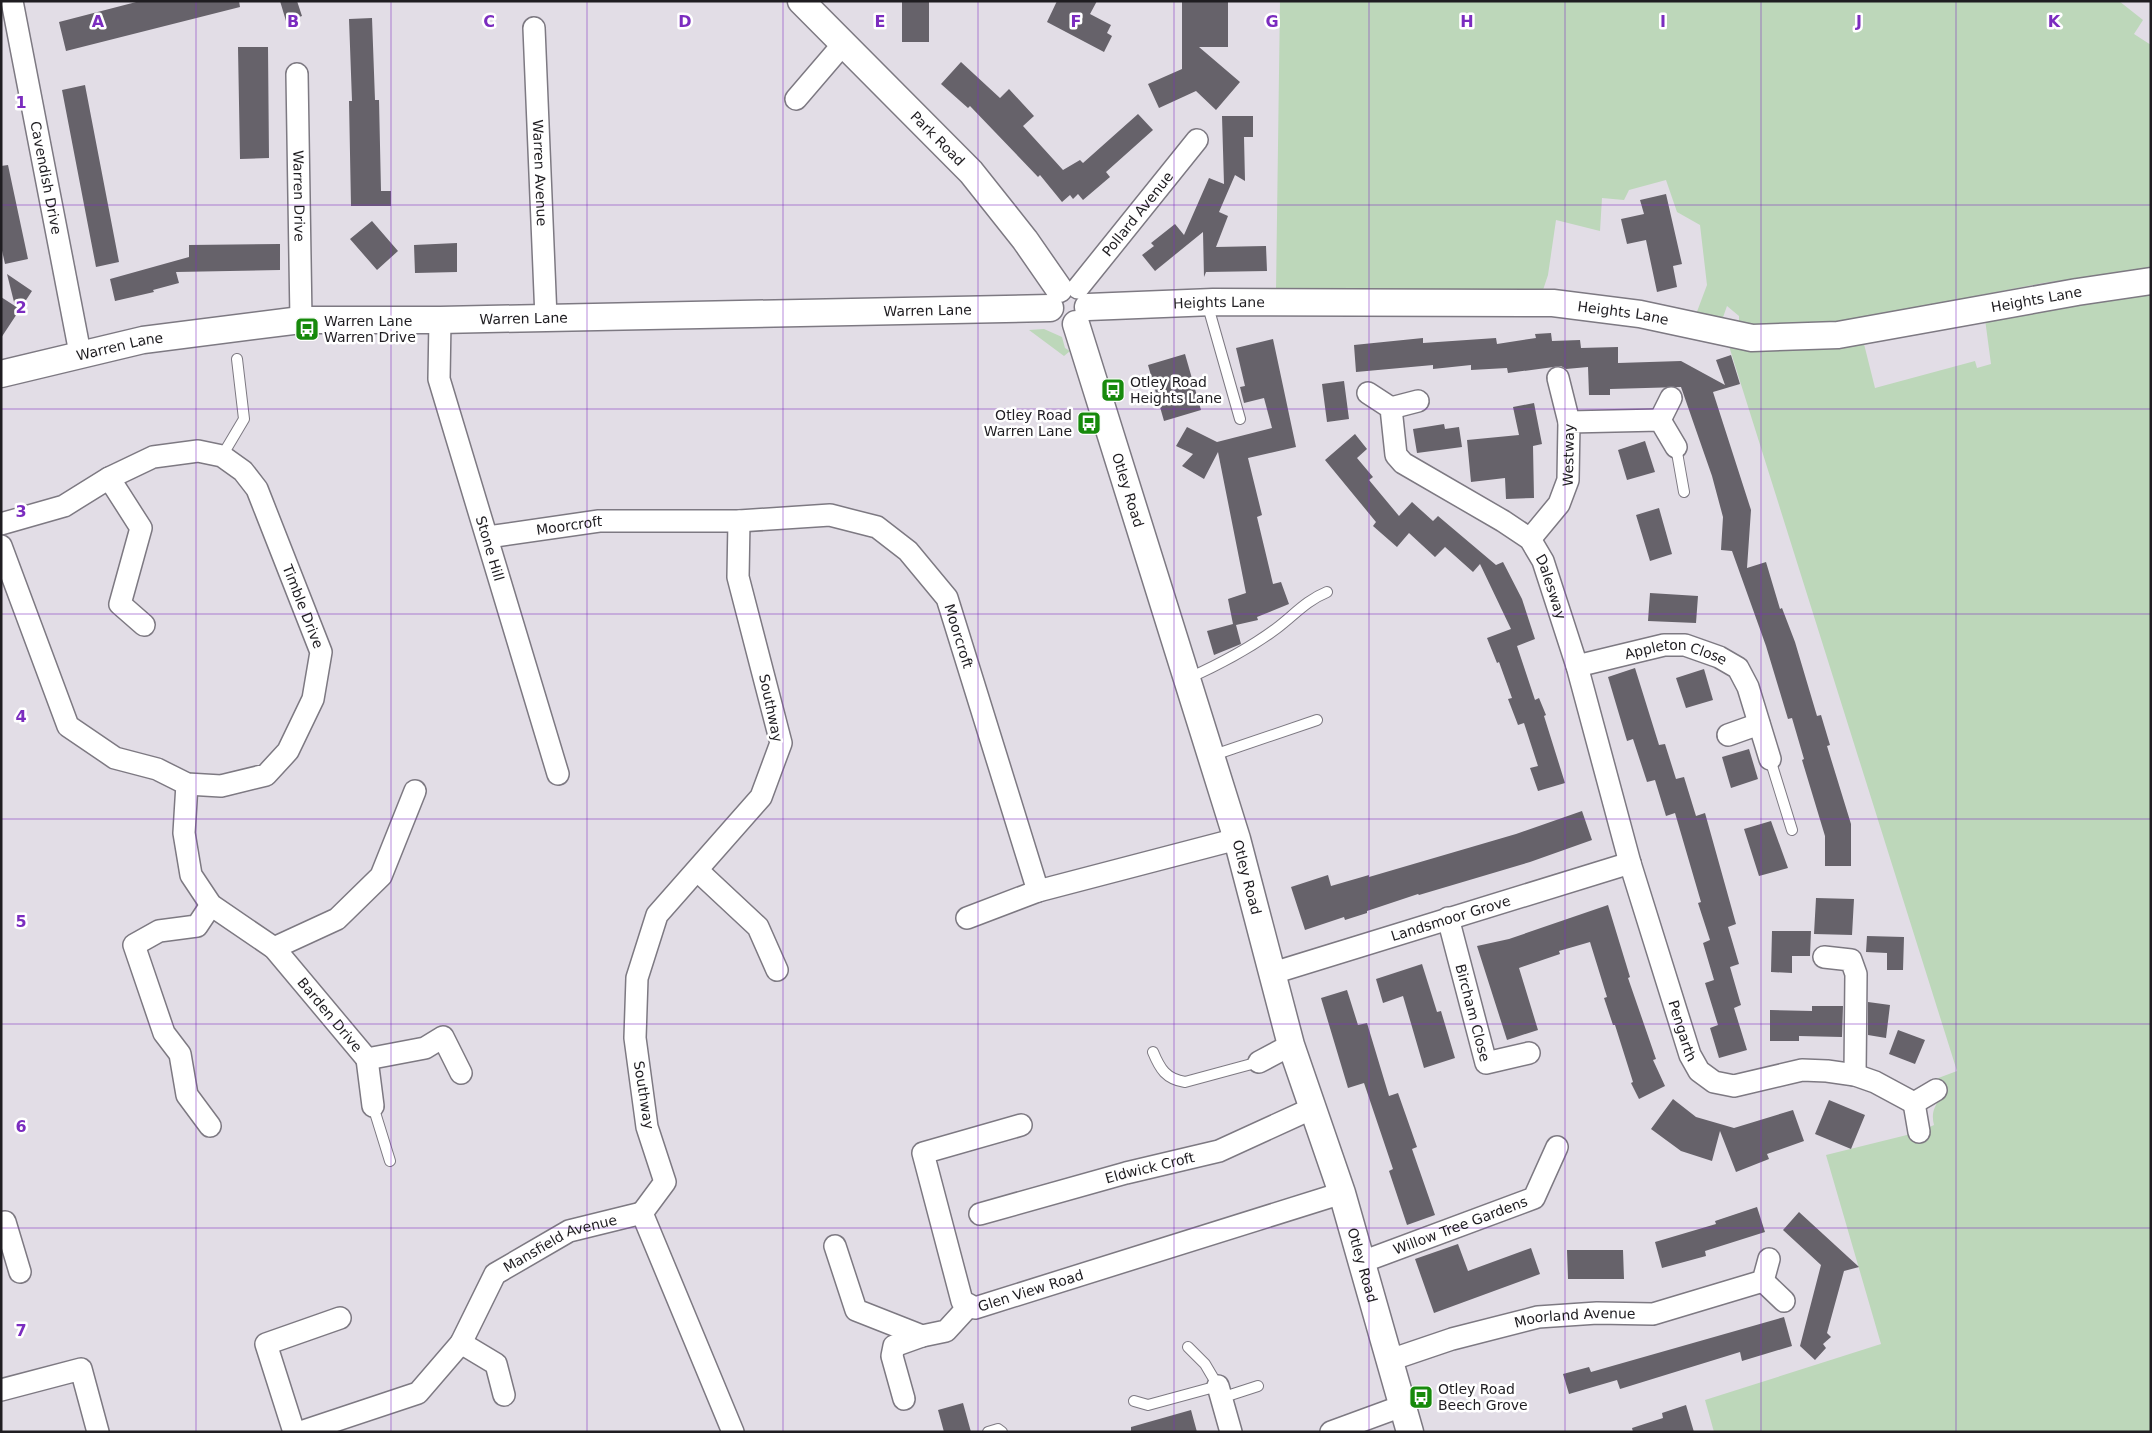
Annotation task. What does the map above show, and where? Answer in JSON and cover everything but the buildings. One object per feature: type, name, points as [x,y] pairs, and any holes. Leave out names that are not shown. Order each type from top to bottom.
[{"type":"street","name":"Cavendish Drive","points":[[12,1],[80,353]]},
{"type":"street","name":"Park Road","points":[[801,1],[971,172],[1025,240],[1070,303]]},
{"type":"street","name":"Warren Avenue","points":[[534,28],[546,318]]},
{"type":"street","points":[[796,99],[844,43]]},
{"type":"street","name":"Warren Drive","points":[[297,74],[301,320]]},
{"type":"street","name":"Pollard Avenue","points":[[1070,303],[1197,140]]},
{"type":"street","name":"Heights Lane","points":[[1070,303],[1553,303],[1640,314],[1752,338],[1838,335],[2077,292],[2151,281]]},
{"type":"street","name":"Warren Lane","points":[[1,374],[80,353],[143,340],[301,320],[546,318],[1070,303]]},
{"type":"street","name":"Otley Road","points":[[1070,303],[1189,678],[1210,756],[1237,838],[1292,1045],[1342,1193],[1410,1432]]},
{"type":"street","name":"Stone Hill","points":[[440,320],[439,379],[558,774]]},
{"type":"street","points":[[1558,378],[1569,422]]},
{"type":"street","points":[[1368,393],[1391,408],[1418,401]]},
{"type":"street","points":[[1671,398],[1660,420],[1676,448]]},
{"type":"street","name":"Dalesway","points":[[1391,408],[1396,455],[1403,463],[1503,521],[1530,539],[1543,562],[1577,666],[1630,863]]},
{"type":"street","name":"Westway","points":[[1530,539],[1559,504],[1568,480],[1569,422],[1660,420]]},
{"type":"street","name":"Timble Drive","points":[[1,524],[64,506],[109,478],[153,457],[198,451],[222,456],[243,471],[257,489],[321,652],[313,699],[288,751],[266,775],[220,786],[187,784],[157,769],[115,758],[68,726],[1,546]]},
{"type":"street","points":[[109,478],[142,528],[120,604],[144,626]]},
{"type":"street","name":"Moorcroft","points":[[488,537],[599,521],[738,521],[830,515],[877,527],[908,551],[947,598],[1038,891]]},
{"type":"street","name":"Southway","points":[[642,1213],[665,1182],[647,1127],[635,1038],[637,978],[657,915],[761,797],[781,743],[738,577],[738,521]]},
{"type":"street","name":"Appleton Close","points":[[1577,666],[1664,644],[1685,645],[1719,657],[1738,668],[1748,687],[1770,760]]},
{"type":"street","points":[[1728,735],[1759,724]]},
{"type":"street","name":"Barden Drive","points":[[187,784],[184,833],[191,876],[211,904],[274,948],[367,1059],[425,1048],[443,1037],[461,1073]]},
{"type":"street","points":[[274,948],[337,919],[381,876],[415,791]]},
{"type":"street","points":[[967,918],[1038,891],[1237,838]]},
{"type":"street","name":"Landsmoor Grove","points":[[1273,973],[1630,863]]},
{"type":"street","name":"Pengarth","points":[[1630,863],[1690,1055],[1699,1071],[1714,1082],[1734,1086],[1802,1070],[1855,1075],[1875,1082],[1914,1103]]},
{"type":"street","points":[[698,870],[758,927],[777,970]]},
{"type":"street","points":[[210,1126],[186,1095],[180,1054],[164,1033],[134,945],[159,931],[197,926],[211,904]]},
{"type":"street","name":"Bircham Close","points":[[1448,918],[1486,1063],[1529,1053]]},
{"type":"street","points":[[1824,957],[1851,960],[1856,974],[1855,1075]]},
{"type":"street","points":[[1259,1062],[1292,1045]]},
{"type":"street","points":[[367,1059],[374,1106]]},
{"type":"street","points":[[1919,1132],[1914,1103],[1936,1090]]},
{"type":"street","name":"Eldwick Croft","points":[[980,1214],[1126,1173],[1219,1150],[1313,1108]]},
{"type":"street","name":"Glen View Road","points":[[1021,1125],[923,1153],[962,1301],[968,1307],[975,1308],[1342,1193]]},
{"type":"street","name":"Willow Tree Gardens","points":[[1362,1262],[1534,1198],[1558,1147]]},
{"type":"street","points":[[642,1213],[733,1432]]},
{"type":"street","name":"Mansfield Avenue","points":[[301,1432],[418,1393],[461,1343],[495,1274],[569,1231],[642,1213]]},
{"type":"street","points":[[1,1223],[5,1222],[20,1272]]},
{"type":"street","points":[[835,1246],[856,1310],[922,1336]]},
{"type":"street","points":[[1769,1259],[1763,1281],[1784,1301]]},
{"type":"street","name":"Moorland Avenue","points":[[1390,1360],[1452,1339],[1538,1316],[1597,1313],[1653,1314],[1763,1281]]},
{"type":"street","points":[[904,1400],[892,1356],[894,1346],[922,1336],[946,1331],[968,1307]]},
{"type":"street","points":[[294,1432],[266,1344],[340,1318]]},
{"type":"street","points":[[461,1343],[496,1364],[504,1395]]},
{"type":"street","points":[[1,1390],[81,1369],[98,1432]]},
{"type":"street","points":[[1219,1392],[1231,1432]]},
{"type":"street","points":[[1331,1432],[1402,1406]]},
{"type":"lane","points":[[1207,302],[1240,419]]},
{"type":"lane","points":[[222,456],[244,419],[237,359]]},
{"type":"lane","points":[[1676,448],[1684,492]]},
{"type":"lane","points":[[1189,678],[1237,656],[1277,628],[1312,599],[1328,592]]},
{"type":"lane","points":[[1210,756],[1317,720]]},
{"type":"lane","points":[[1770,760],[1792,830]]},
{"type":"lane","points":[[1153,1052],[1165,1074],[1174,1080],[1185,1082],[1259,1062]]},
{"type":"lane","points":[[374,1106],[390,1161]]},
{"type":"lane","points":[[1188,1347],[1205,1364],[1219,1392]]},
{"type":"lane","points":[[1134,1401],[1148,1405],[1258,1386]]},
{"type":"lane","points":[[988,1432],[998,1430],[1002,1432]]},
{"type":"green space","points":[[1280,1],[2119,1],[2143,20],[2134,34],[2151,45],[2151,268],[2043,283],[1807,329],[1739,325],[1739,316],[1727,306],[1721,323],[1695,317],[1707,285],[1700,225],[1677,212],[1666,180],[1629,190],[1624,200],[1602,198],[1600,231],[1556,220],[1548,275],[1543,290],[1276,291]]},
{"type":"green space","points":[[2151,292],[2151,1432],[1714,1432],[1705,1400],[1881,1344],[1826,1155],[1919,1132],[1934,1125],[1934,1110],[1942,1097],[1933,1080],[1957,1071],[1728,343],[1815,349],[1863,340],[1875,388],[1975,361],[1977,368],[1991,364],[1985,319]]},
{"type":"green space","points":[[1044,329],[1062,337],[1065,348],[1070,351],[1064,356],[1029,330]]},
{"type":"place","name":"Warren Lane Warren Drive","points":[[307,329]]},
{"type":"place","name":"Otley Road Heights Lane","points":[[1113,390]]},
{"type":"place","name":"Otley Road Warren Lane","points":[[1089,423]]},
{"type":"place","name":"Otley Road Beech Grove","points":[[1421,1397]]}]
